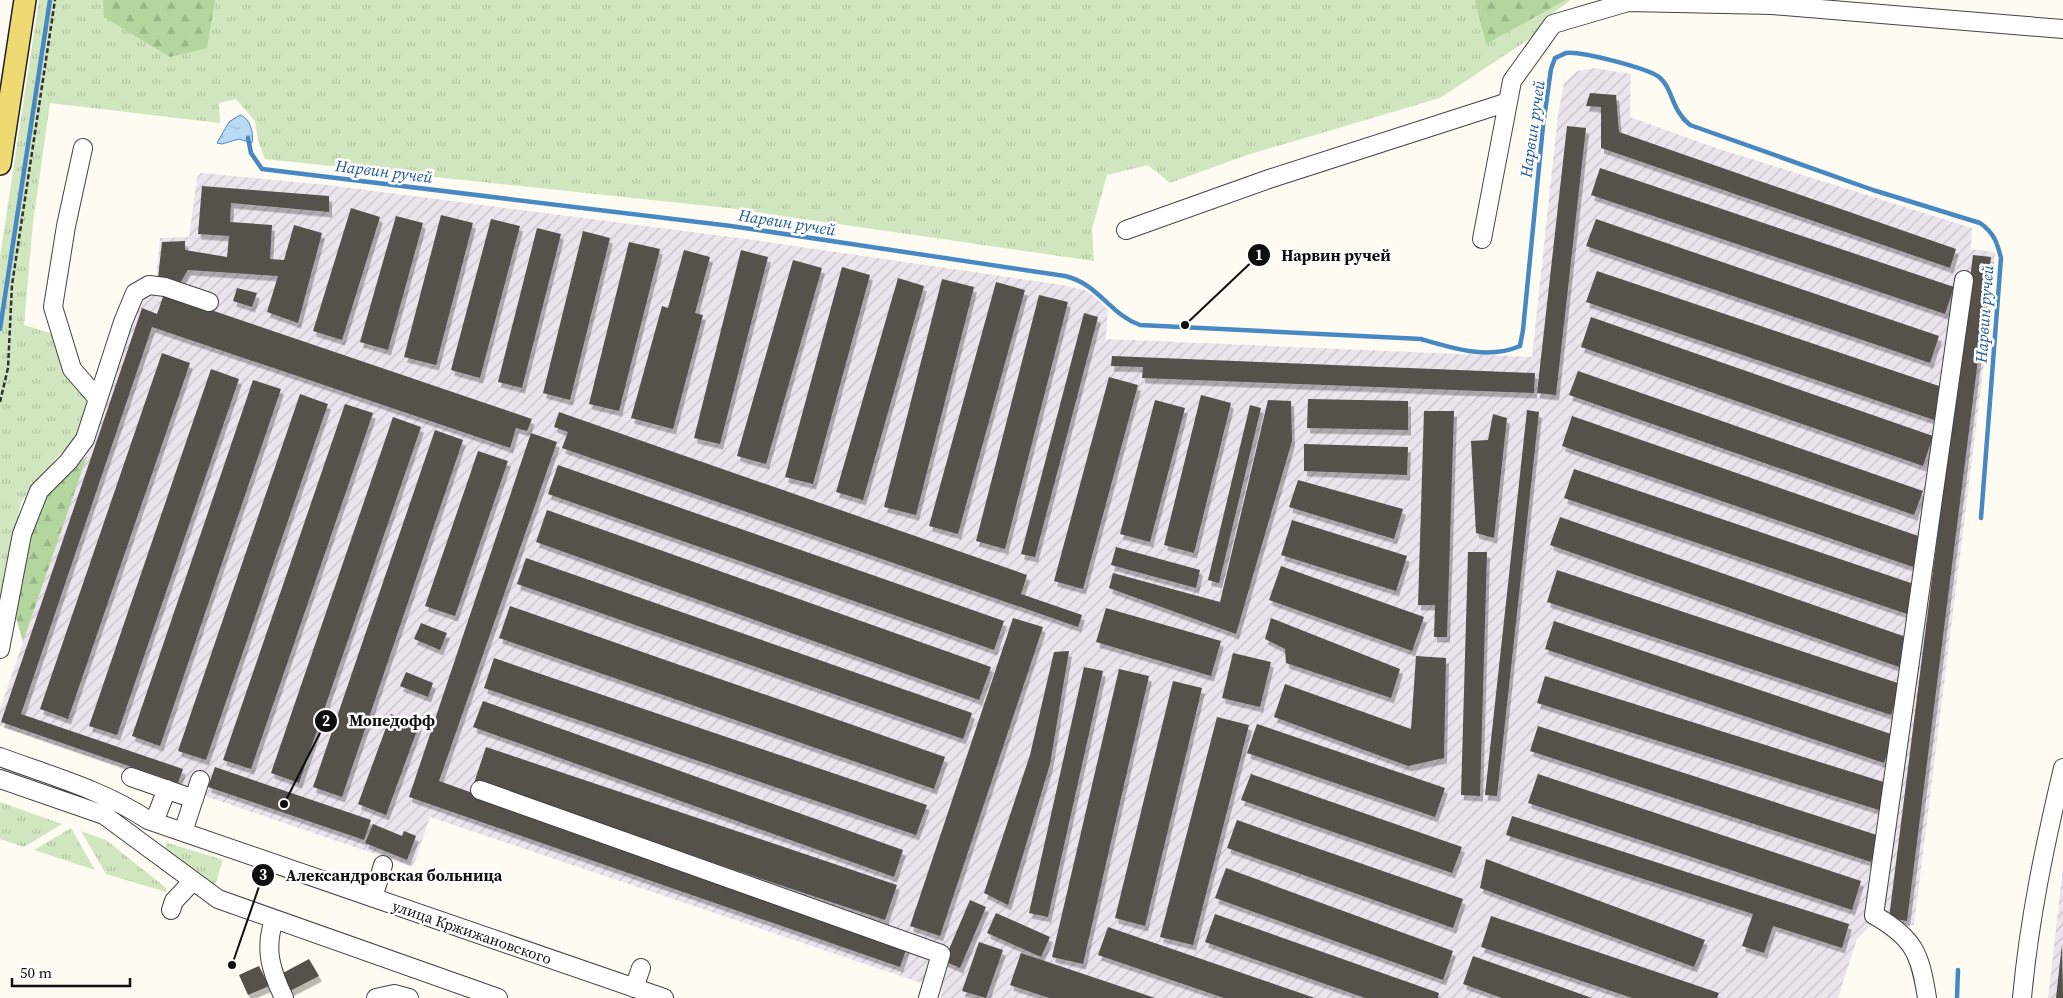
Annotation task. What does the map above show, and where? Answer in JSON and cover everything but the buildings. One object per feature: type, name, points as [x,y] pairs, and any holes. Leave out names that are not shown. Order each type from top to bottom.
[{"type":"main road","points":[[0,164],[25,0]]},
{"type":"street","points":[[1482,239],[1512,81],[1553,24],[1628,2],[1772,4],[2063,28]]},
{"type":"street","points":[[1126,230],[1269,178],[1508,102]]},
{"type":"street","points":[[83,148],[66,226],[53,307],[72,369],[98,399]]},
{"type":"street","points":[[1928,998],[1919,961],[1911,943],[1900,931],[1874,915],[1964,280]]},
{"type":"street","points":[[0,649],[22,534],[39,491],[68,462],[86,439],[135,293],[149,285],[165,287],[209,302]]},
{"type":"street","name":"улица Кржижановского","points":[[0,758],[100,793],[154,822],[664,998]]},
{"type":"street","points":[[2022,998],[2026,952],[2042,854],[2063,768]]},
{"type":"street","points":[[131,777],[194,799]]},
{"type":"street","points":[[0,779],[94,811],[112,821],[218,899],[498,998]]},
{"type":"street","points":[[159,856],[159,844],[162,839],[180,831],[200,780]]},
{"type":"street","points":[[154,822],[167,789]]},
{"type":"street","points":[[480,790],[940,954],[928,998]]},
{"type":"street","points":[[373,898],[383,865]]},
{"type":"street","points":[[171,910],[174,901],[193,882]]},
{"type":"street","points":[[274,920],[268,948],[273,974],[284,998]]},
{"type":"street","points":[[634,988],[641,968]]},
{"type":"street","points":[[376,998],[394,994],[409,998]]},
{"type":"path","points":[[0,402],[8,368],[12,285],[55,0]]},
{"type":"shaded area","points":[[1594,68],[1631,74],[1630,117],[1710,146],[1972,228],[1971,249],[1995,252],[1989,323],[1914,925],[1874,923],[1857,939],[1838,998],[941,998],[942,990],[430,817],[413,867],[0,726],[0,709],[114,376],[141,301],[156,282],[160,238],[189,237],[197,178],[201,173],[327,185],[754,240],[1062,285],[1085,290],[1108,310],[1106,339],[1532,357],[1558,114],[1564,83],[1577,71]]},
{"type":"shaded area","points":[[2063,867],[2063,998],[2048,998]]},
{"type":"green space","points":[[39,0],[1571,0],[1553,13],[1537,34],[1440,98],[1247,155],[1170,183],[1148,165],[1107,175],[1092,229],[1094,261],[728,208],[265,159],[258,141],[255,121],[236,99],[219,103],[220,123],[50,103],[33,223],[24,325],[53,334],[61,362],[76,385],[90,400],[76,440],[58,456],[21,502],[0,604],[0,257]]},
{"type":"green space","points":[[103,0],[215,0],[207,48],[170,57],[104,17]]},
{"type":"green space","points":[[1475,0],[1566,0],[1486,44]]},
{"type":"green space","points":[[87,456],[23,642],[15,614],[27,538],[43,496]]},
{"type":"green space","points":[[0,802],[62,824],[24,847],[0,839]]},
{"type":"green space","points":[[71,828],[95,870],[34,850]]},
{"type":"green space","points":[[81,831],[106,840],[166,888],[166,892],[106,874]]},
{"type":"green space","points":[[168,843],[223,860],[214,888],[166,852],[165,846]]},
{"type":"water","points":[[240,115],[249,123],[252,143],[239,139],[222,144],[217,143],[229,122]]},
{"type":"waterway","points":[[0,329],[50,0]]},
{"type":"waterway","name":"Нарвин ручей","points":[[248,138],[251,153],[262,169],[731,226],[1065,276],[1087,285],[1120,314],[1140,325],[1421,339],[1458,349],[1495,352],[1520,346],[1543,126],[1551,69],[1555,58],[1566,53],[1599,57],[1642,69],[1659,77],[1667,87],[1679,113],[1690,125],[1873,190],[1980,223],[1989,230],[2001,258],[1981,518]]},
{"type":"waterway","name":"Нарвин ручей","points":[[1957,998],[1958,970]]},
{"type":"place","name":"Нарвин ручей","points":[[1185,325]]},
{"type":"place","name":"Мопедофф","points":[[284,804]]},
{"type":"place","name":"Александровская больница","points":[[232,965]]}]
